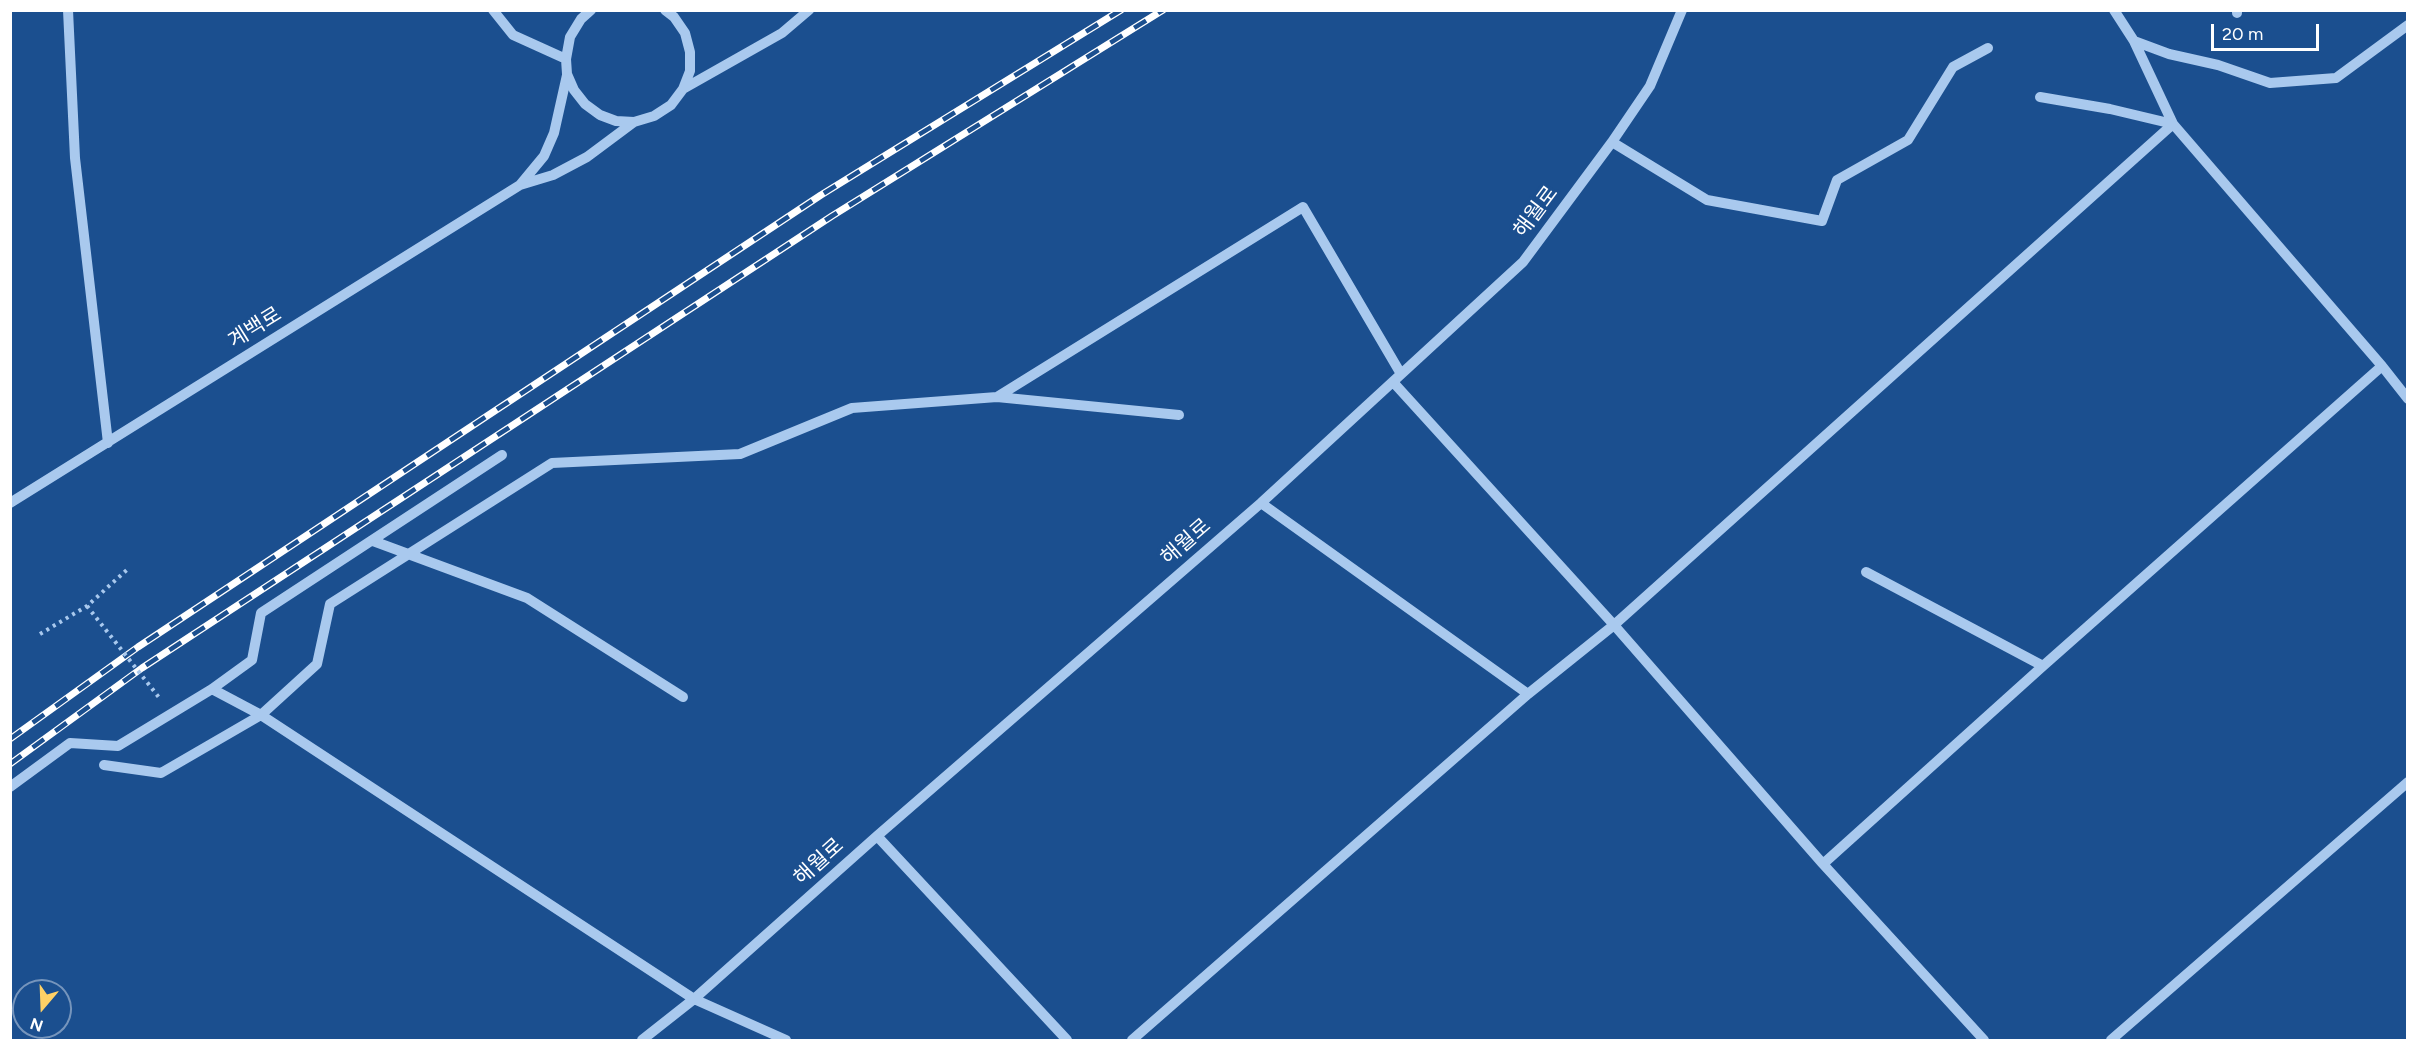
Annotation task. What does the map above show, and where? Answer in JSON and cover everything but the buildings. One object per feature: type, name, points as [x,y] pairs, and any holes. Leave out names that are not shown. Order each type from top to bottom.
[{"type":"street","points":[[68,10],[75,158],[108,442]]},
{"type":"street","points":[[493,10],[513,34],[566,58]]},
{"type":"street","points":[[591,10],[581,19],[570,37],[566,58],[567,74],[574,90],[585,104],[600,115],[616,121],[634,122]]},
{"type":"street","points":[[665,10],[674,17],[685,33],[690,52],[690,71],[683,89]]},
{"type":"street","points":[[683,89],[782,33],[809,10]]},
{"type":"street","name":"해월로","points":[[642,1041],[694,999],[877,836],[1261,503],[1523,262],[1612,142],[1650,86],[1682,10]]},
{"type":"street","points":[[2114,10],[2134,41],[2173,124],[2408,399]]},
{"type":"street","points":[[2134,41],[2169,54],[2218,65],[2270,83],[2336,78],[2408,25]]},
{"type":"street","points":[[1612,142],[1707,200],[1821,221],[1837,180],[1908,140],[1953,67],[1988,48]]},
{"type":"street","name":"계백로","points":[[520,185],[544,156],[551,141],[567,74]]},
{"type":"street","name":"계백로","points":[[10,503],[520,185],[553,175],[587,157],[634,122],[654,116],[671,105],[683,89]]},
{"type":"street","points":[[2040,97],[2110,109],[2173,124]]},
{"type":"street","points":[[1132,1041],[1528,694],[1614,625],[2173,124]]},
{"type":"street","points":[[997,397],[1303,207],[1397,378],[1823,864],[1984,1041]]},
{"type":"street","points":[[1823,864],[2382,366]]},
{"type":"street","points":[[104,765],[161,774],[261,715],[317,664],[330,604],[552,464],[740,454],[852,408],[997,397],[1179,415]]},
{"type":"street","points":[[10,787],[70,742],[118,746],[212,689],[252,660],[261,613],[502,455]]},
{"type":"street","points":[[1261,503],[1528,694]]},
{"type":"street","points":[[373,541],[527,598],[683,697]]},
{"type":"street","points":[[1866,572],[2043,666]]},
{"type":"street","points":[[212,689],[261,715],[694,999],[786,1041]]},
{"type":"street","points":[[2111,1041],[2408,782]]},
{"type":"street","points":[[877,836],[1067,1041]]},
{"type":"path","points":[[40,634],[87,606],[129,568]]},
{"type":"path","points":[[87,606],[161,700]]},
{"type":"railway","points":[[10,739],[138,647],[821,195],[1121,10]]},
{"type":"railway","points":[[10,764],[142,668],[832,216],[1163,10]]}]
